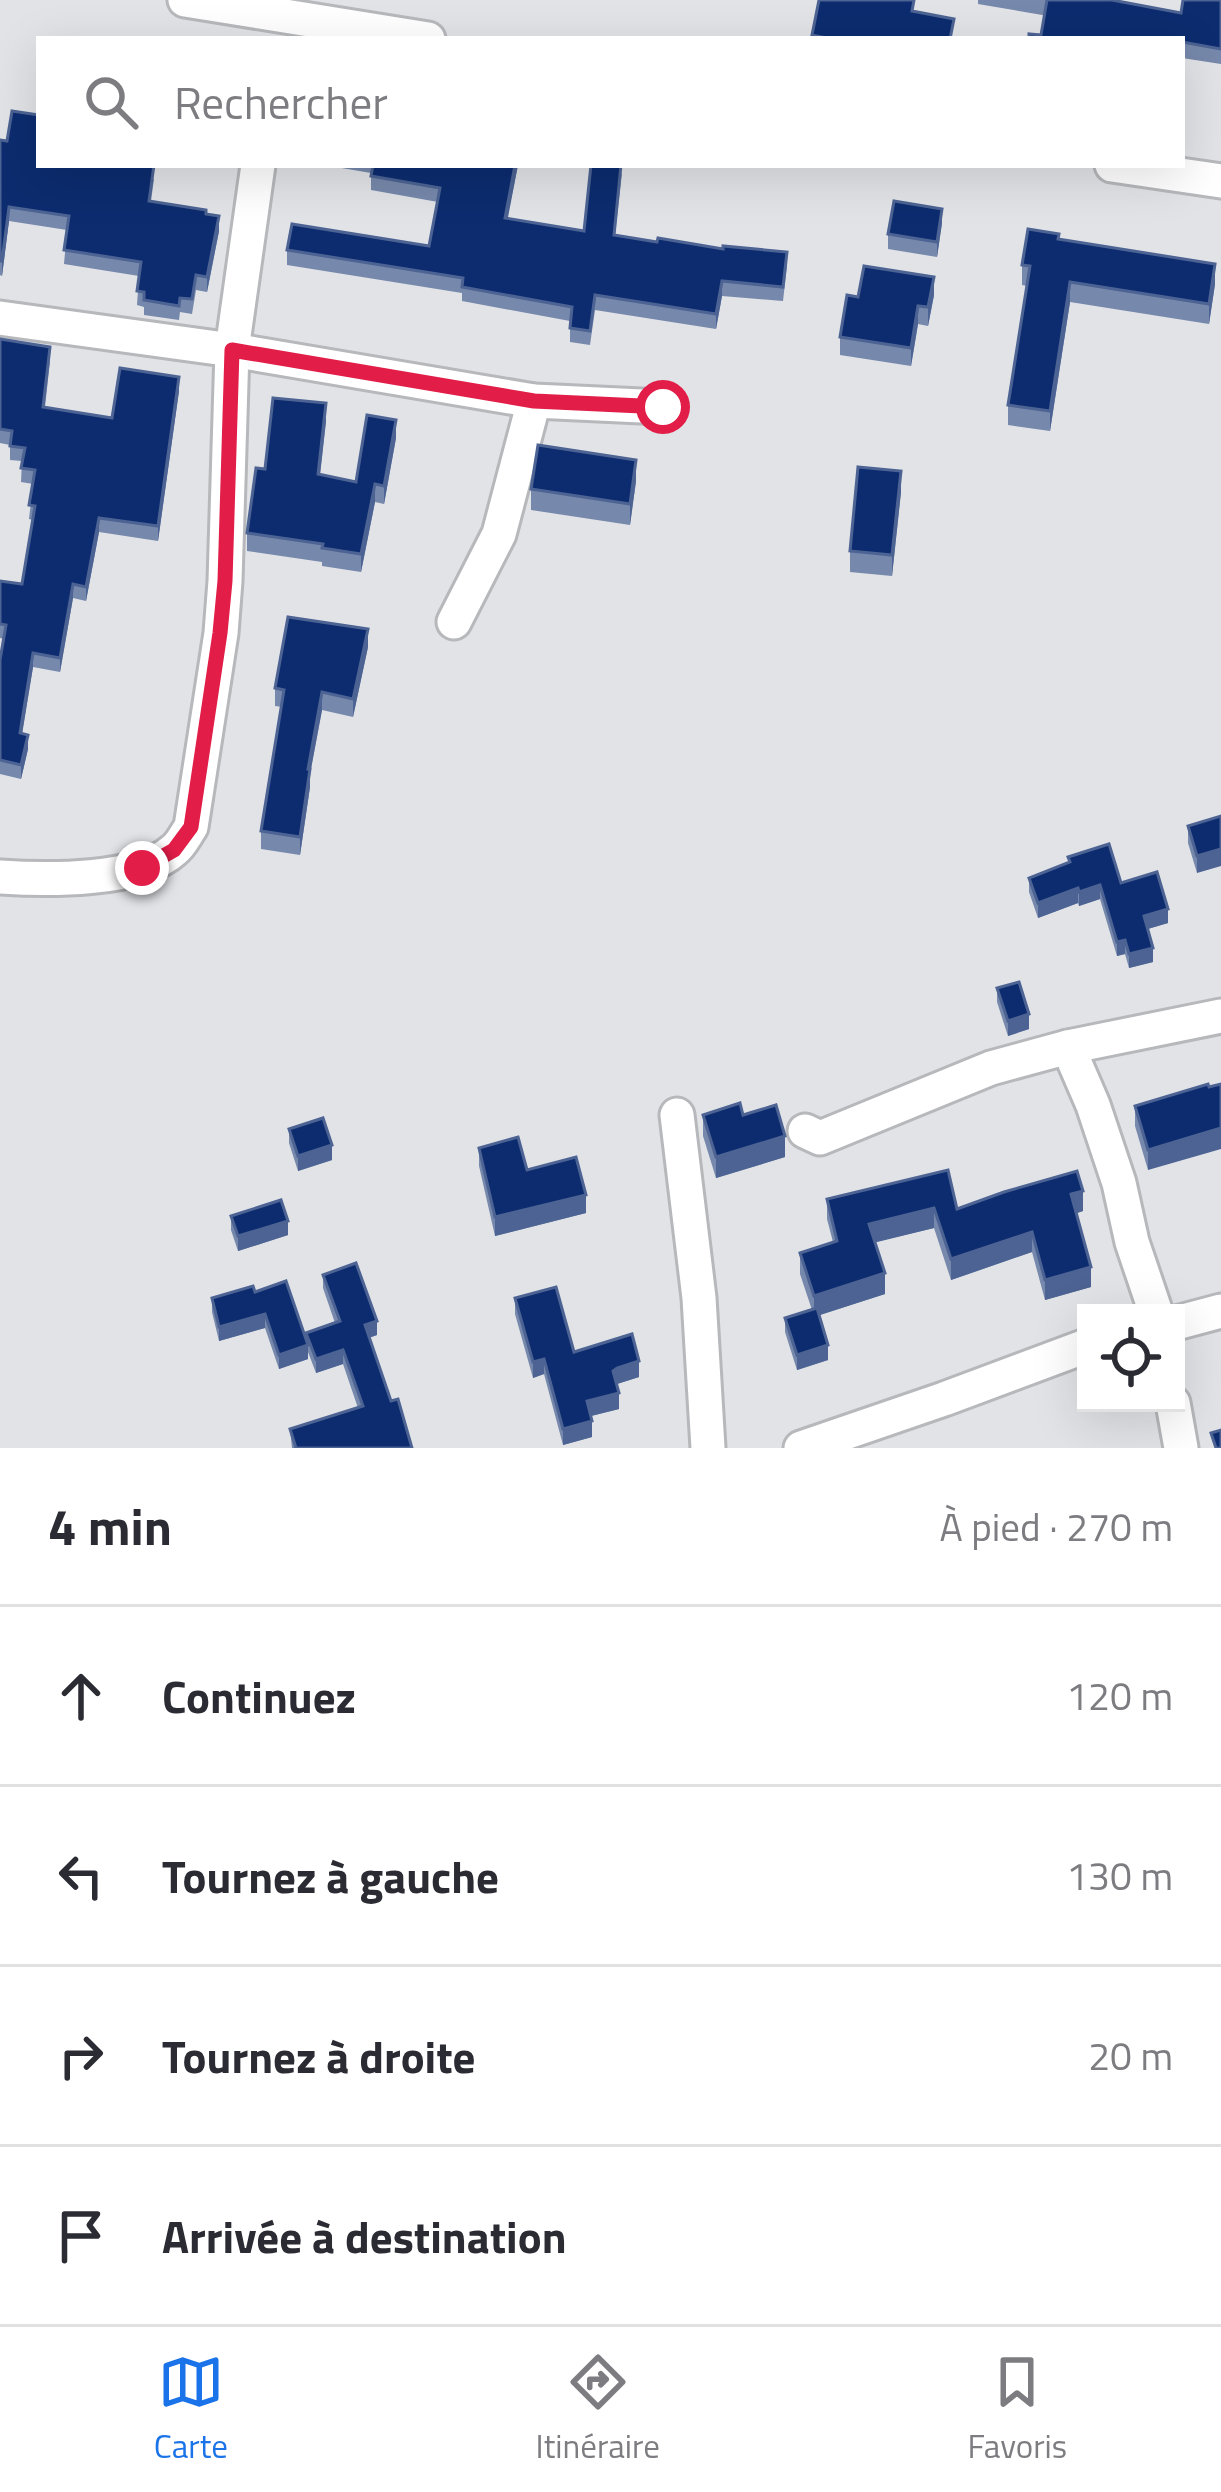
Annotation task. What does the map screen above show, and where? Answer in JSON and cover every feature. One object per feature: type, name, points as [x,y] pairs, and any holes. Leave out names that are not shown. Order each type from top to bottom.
[{"type":"street","points":[[185,0],[278,27],[390,36]]},
{"type":"street","points":[[0,877],[50,880],[142,868],[174,850],[191,827],[220,633],[232,350],[258,168]]},
{"type":"street","points":[[1132,168],[1221,181]]},
{"type":"street","points":[[0,318],[232,350],[534,401],[663,407]]},
{"type":"street","points":[[454,622],[499,534],[534,401]]},
{"type":"street","points":[[805,1131],[820,1138],[991,1068],[1221,1016]]},
{"type":"street","points":[[1068,1047],[1119,1183],[1153,1304]]},
{"type":"street","points":[[677,1114],[699,1298],[709,1448]]},
{"type":"street","points":[[1185,1321],[1221,1311]]},
{"type":"street","points":[[801,1448],[1077,1349]]},
{"type":"street","points":[[1175,1412],[1181,1448]]},
{"type":"building","points":[[819,0],[914,0],[912,11],[954,19],[951,36],[812,35]]},
{"type":"building","points":[[1047,0],[1112,0],[1181,13],[1183,0],[1221,0],[1221,49],[1185,43],[1185,36],[1029,36],[1029,34],[1041,35]]},
{"type":"building","points":[[12,111],[36,115],[36,168],[154,168],[149,201],[219,216],[207,277],[196,275],[192,299],[180,298],[179,306],[144,300],[144,292],[137,291],[141,262],[64,250],[69,216],[9,207],[0,261],[0,140],[7,141]]},
{"type":"building","points":[[372,168],[514,168],[505,218],[584,231],[591,168],[621,168],[614,235],[787,252],[783,287],[722,281],[716,314],[595,295],[590,331],[570,328],[572,307],[462,287],[463,278],[287,250],[292,224],[429,246],[440,188],[371,176]]},
{"type":"building","points":[[894,201],[942,209],[937,242],[888,234]]},
{"type":"building","points":[[1028,229],[1059,234],[1058,239],[1215,264],[1209,304],[1070,282],[1050,411],[1008,405],[1030,266],[1022,265]]},
{"type":"building","points":[[864,266],[934,277],[928,307],[918,306],[911,348],[840,337],[847,295],[858,297]]},
{"type":"building","points":[[0,339],[50,347],[43,407],[112,418],[120,368],[179,377],[158,526],[99,518],[86,587],[73,584],[60,658],[33,653],[20,733],[28,735],[21,765],[0,760],[0,660],[6,625],[0,624],[0,581],[22,584],[35,506],[29,505],[35,470],[21,468],[25,448],[10,446],[12,431],[0,429]]},
{"type":"building","points":[[273,398],[326,403],[318,474],[356,482],[367,415],[396,420],[384,486],[375,484],[361,554],[247,533],[256,468],[265,469]]},
{"type":"building","points":[[538,445],[636,460],[630,504],[531,489]]},
{"type":"building","points":[[858,467],[901,471],[892,555],[850,551]]},
{"type":"building","points":[[288,617],[368,629],[353,699],[322,692],[300,837],[261,831],[284,690],[275,688]]},
{"type":"building","points":[[1221,816],[1221,849],[1197,856],[1188,826]]},
{"type":"building","points":[[1109,844],[1121,883],[1157,872],[1168,909],[1144,916],[1153,948],[1129,954],[1125,940],[1117,942],[1100,885],[1038,903],[1029,878],[1070,862],[1068,857]]},
{"type":"building","points":[[1019,982],[1029,1014],[1008,1021],[997,988]]},
{"type":"building","points":[[1221,1084],[1221,1128],[1148,1150],[1135,1106]]},
{"type":"building","points":[[740,1103],[743,1115],[776,1105],[785,1136],[716,1157],[703,1115]]},
{"type":"building","points":[[323,1118],[332,1145],[298,1156],[289,1129]]},
{"type":"building","points":[[518,1137],[527,1170],[576,1157],[586,1195],[495,1217],[479,1148]]},
{"type":"building","points":[[948,1170],[957,1209],[1077,1171],[1083,1191],[1071,1194],[1091,1267],[1045,1280],[1032,1232],[951,1259],[934,1208],[869,1224],[885,1273],[814,1296],[800,1253],[837,1241],[827,1199]]},
{"type":"building","points":[[281,1200],[288,1221],[238,1236],[231,1216]]},
{"type":"building","points":[[356,1263],[377,1321],[365,1325],[391,1401],[398,1399],[412,1448],[296,1448],[290,1429],[363,1406],[343,1350],[316,1359],[306,1333],[340,1321],[323,1275]]},
{"type":"building","points":[[286,1281],[308,1345],[279,1355],[265,1314],[219,1327],[212,1298],[253,1286],[255,1292]]},
{"type":"building","points":[[556,1287],[574,1352],[632,1334],[639,1361],[613,1371],[619,1393],[587,1401],[592,1421],[563,1429],[544,1359],[533,1362],[515,1298]]},
{"type":"building","points":[[817,1308],[828,1345],[797,1355],[785,1318]]},
{"type":"building","points":[[1221,1430],[1221,1448],[1216,1448],[1211,1433]]},
{"type":"route","points":[[142,868],[174,850],[191,827],[225,581],[232,350],[534,401],[663,407]]}]
